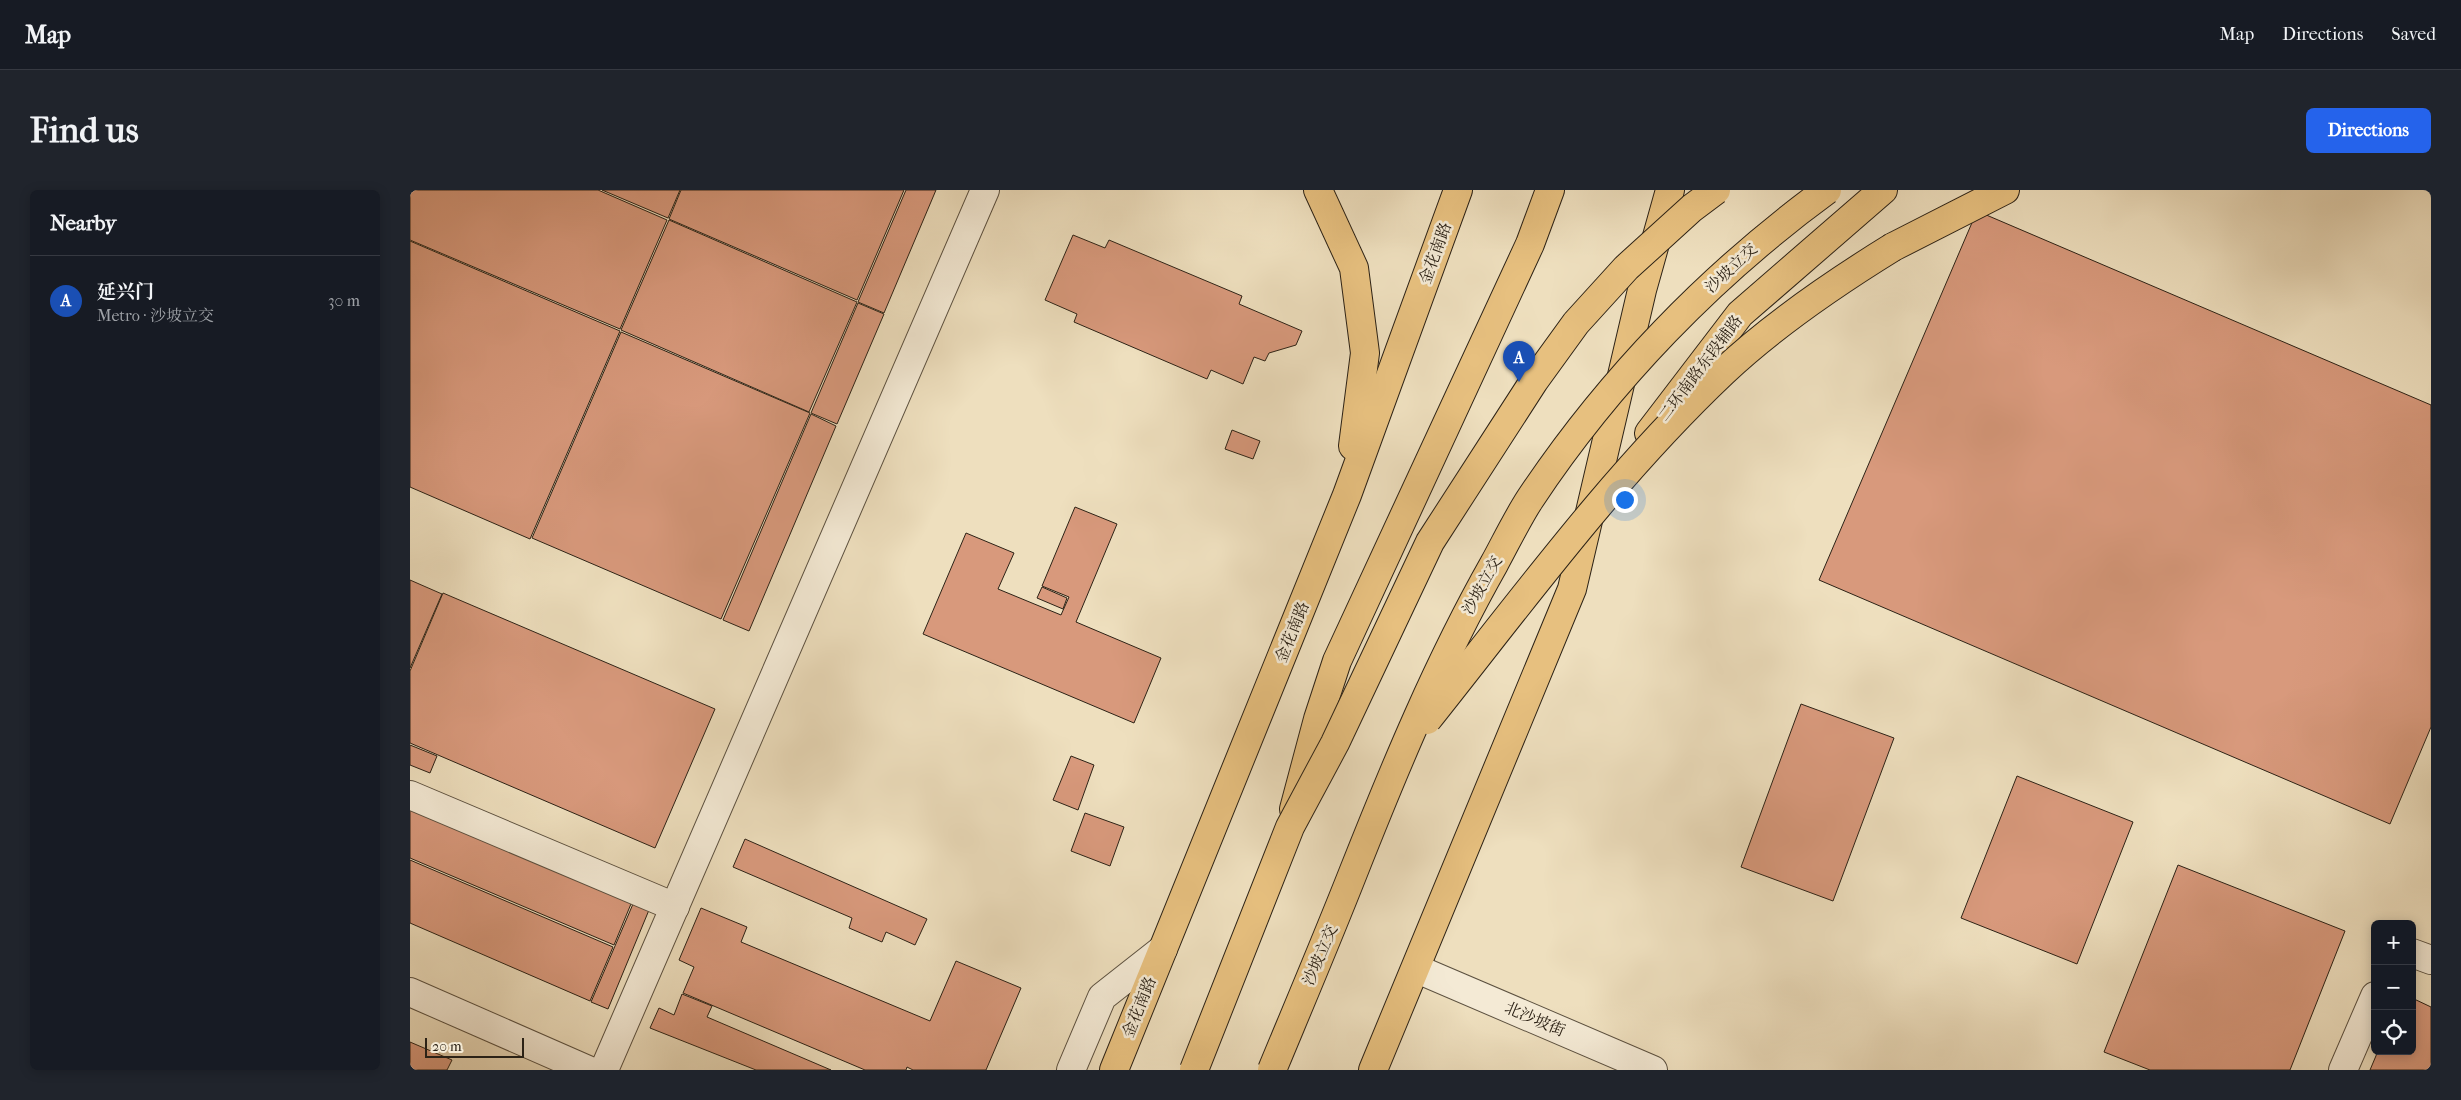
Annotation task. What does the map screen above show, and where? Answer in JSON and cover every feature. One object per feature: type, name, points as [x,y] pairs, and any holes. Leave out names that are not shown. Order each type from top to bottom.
[{"type":"main road","points":[[1318,190],[1354,268],[1365,353],[1348,495]]},
{"type":"main road","name":"金花南路","points":[[1114,1070],[1348,495],[1458,190]]},
{"type":"main road","points":[[1490,329],[1529,190]]},
{"type":"main road","points":[[1290,827],[1318,719],[1337,662],[1530,244],[1550,190]]},
{"type":"main road","points":[[1373,1070],[1417,969],[1572,589],[1642,290],[1670,190]]},
{"type":"main road","points":[[1194,1070],[1290,827],[1335,743],[1430,542],[1534,381],[1576,323],[1626,268],[1692,208],[1716,190]]},
{"type":"main road","name":"沙坡立交","points":[[1272,1070],[1335,919],[1400,755],[1459,626],[1529,500],[1589,418],[1654,343],[1712,285],[1775,228],[1827,190]]},
{"type":"main road","name":"二环南路东段辅路","points":[[1572,589],[1645,439],[1740,314],[1883,190]]},
{"type":"main road","points":[[1400,755],[1567,544],[1643,455],[1723,372],[1830,286],[1893,247],[2005,190]]},
{"type":"street","points":[[604,1070],[985,190]]},
{"type":"street","points":[[410,795],[675,907]]},
{"type":"street","points":[[1071,1070],[1102,997],[1163,949]]},
{"type":"street","points":[[2416,954],[2431,960]]},
{"type":"street","name":"北沙坡街","points":[[1417,969],[1653,1070]]},
{"type":"street","points":[[410,992],[573,1067]]},
{"type":"street","points":[[2343,1070],[2371,1005]]},
{"type":"building","points":[[410,190],[598,190],[667,220],[620,329],[410,240]]},
{"type":"building","points":[[602,190],[680,190],[668,218]]},
{"type":"building","points":[[681,190],[904,190],[857,300],[669,219]]},
{"type":"building","points":[[906,190],[936,190],[884,313],[858,302]]},
{"type":"building","points":[[1977,211],[2431,405],[2431,727],[2390,824],[1819,580]]},
{"type":"building","points":[[669,220],[857,302],[809,412],[621,330]]},
{"type":"building","points":[[1073,235],[1105,248],[1109,240],[1242,296],[1239,304],[1302,331],[1296,345],[1269,353],[1265,361],[1254,357],[1243,384],[1211,370],[1207,379],[1074,322],[1077,314],[1045,300]]},
{"type":"building","points":[[410,241],[620,331],[530,539],[410,487]]},
{"type":"building","points":[[858,303],[884,314],[837,424],[811,413]]},
{"type":"building","points":[[621,332],[810,413],[721,619],[532,538]]},
{"type":"building","points":[[811,414],[836,426],[749,631],[723,620]]},
{"type":"building","points":[[1232,430],[1260,441],[1253,459],[1225,449]]},
{"type":"building","points":[[1075,507],[1117,524],[1076,622],[1161,658],[1134,723],[923,634],[966,533],[1014,553],[998,589],[1061,615],[1069,597],[1042,586]]},
{"type":"building","points":[[410,580],[442,594],[410,668]]},
{"type":"building","points":[[1042,587],[1067,598],[1063,609],[1037,598]]},
{"type":"building","points":[[443,593],[715,709],[655,848],[410,743],[410,671]]},
{"type":"building","points":[[1801,704],[1894,738],[1833,901],[1741,867]]},
{"type":"building","points":[[410,745],[437,756],[430,773],[410,765]]},
{"type":"building","points":[[1071,756],[1094,765],[1078,810],[1053,800]]},
{"type":"building","points":[[2017,776],[2133,822],[2077,964],[1961,918]]},
{"type":"building","points":[[410,804],[633,899],[614,945],[410,858]]},
{"type":"building","points":[[1085,813],[1124,827],[1110,866],[1071,851]]},
{"type":"building","points":[[745,839],[927,919],[915,945],[886,932],[882,942],[849,928],[852,918],[733,867]]},
{"type":"building","points":[[410,860],[613,947],[590,1001],[410,923]]},
{"type":"building","points":[[2178,865],[2345,931],[2290,1070],[2150,1070],[2104,1052]]},
{"type":"building","points":[[633,904],[649,910],[608,1009],[591,1002]]},
{"type":"building","points":[[701,908],[747,927],[741,942],[930,1021],[956,961],[1021,988],[986,1070],[913,1070],[907,1067],[906,1070],[865,1070],[683,993],[694,967],[679,960]]},
{"type":"building","points":[[682,994],[712,1006],[707,1017],[831,1070],[756,1070],[650,1028],[659,1008],[674,1015]]},
{"type":"building","points":[[2416,1000],[2431,1007],[2431,1070],[2370,1070],[2376,1055],[2416,1055]]},
{"type":"building","points":[[410,1042],[452,1060],[447,1070],[410,1070]]},
{"type":"place","name":"延兴门","points":[[1519,382]]}]
